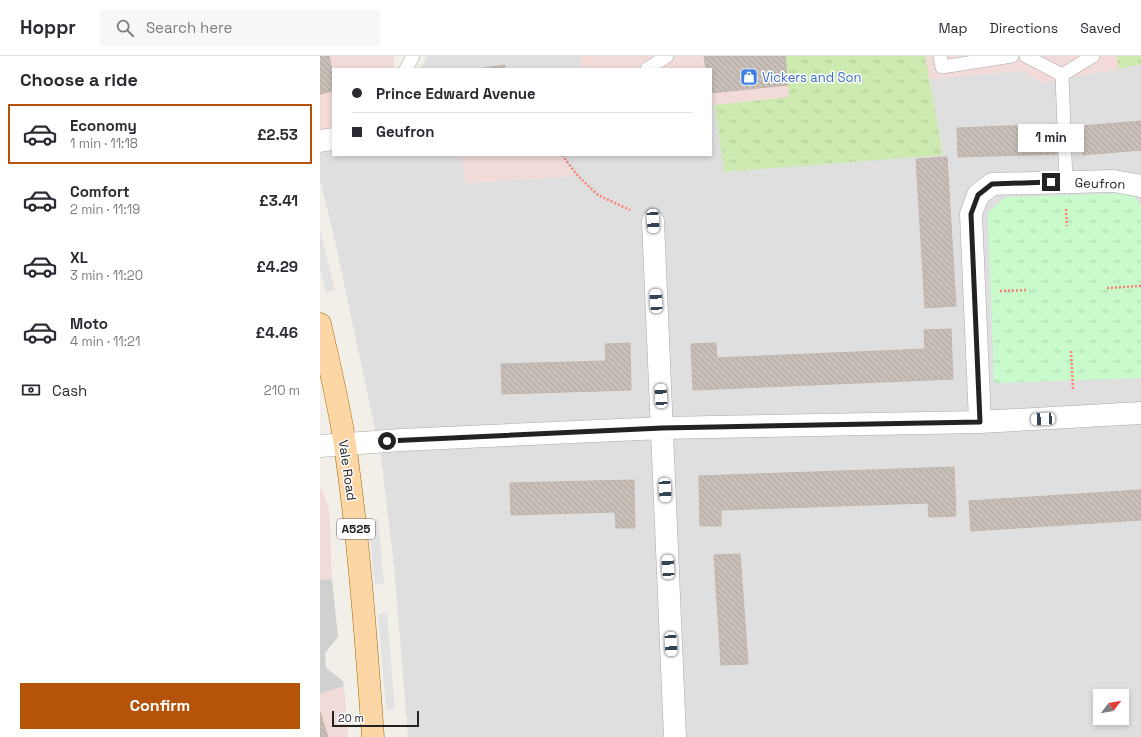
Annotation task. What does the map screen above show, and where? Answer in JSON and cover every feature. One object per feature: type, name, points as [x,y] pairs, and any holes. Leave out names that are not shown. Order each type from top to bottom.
[{"type":"main road","name":"Vale Road","points":[[320,324],[334,383],[345,444],[361,574],[373,737]]},
{"type":"street","points":[[320,141],[332,139]]},
{"type":"street","name":"Geufron","points":[[980,422],[971,214],[978,195],[992,184],[1114,181],[1141,186]]},
{"type":"street","points":[[653,221],[675,737]]},
{"type":"street","points":[[320,446],[662,428],[980,422],[1141,413]]},
{"type":"lane","points":[[407,68],[413,56]]},
{"type":"lane","points":[[649,68],[667,56]]},
{"type":"lane","points":[[940,56],[942,67],[1012,56]]},
{"type":"lane","points":[[1026,56],[1062,75]]},
{"type":"lane","points":[[1062,75],[1093,56]]},
{"type":"lane","points":[[1062,75],[1066,182]]},
{"type":"path","points":[[563,156],[578,176],[598,195],[653,221]]},
{"type":"path","points":[[1107,288],[1141,286]]},
{"type":"path","points":[[1071,351],[1074,417]]},
{"type":"shaded area","points":[[320,56],[394,56],[394,68],[332,68],[332,134],[320,136]]},
{"type":"shaded area","points":[[428,56],[580,56],[582,68],[421,68]]},
{"type":"shaded area","points":[[580,56],[785,56],[789,97],[712,105],[712,68],[582,68]]},
{"type":"shaded area","points":[[785,56],[1141,56],[1141,737],[408,737],[394,566],[381,457],[335,241],[320,180],[320,147],[332,145],[332,156],[462,156],[466,183],[575,176],[560,156],[712,156],[712,105],[789,97]]},
{"type":"shaded area","points":[[925,56],[1117,56],[1119,69],[1043,83],[1023,71],[929,79]]},
{"type":"shaded area","points":[[462,156],[560,156],[575,176],[466,183]]},
{"type":"shaded area","points":[[320,230],[335,290],[326,292],[320,268]]},
{"type":"shaded area","points":[[320,486],[329,508],[332,579],[320,580]]},
{"type":"shaded area","points":[[378,519],[384,584],[375,585],[368,520]]},
{"type":"shaded area","points":[[332,579],[338,637],[325,653],[326,668],[343,681],[344,686],[320,694],[320,580]]},
{"type":"shaded area","points":[[387,613],[395,709],[386,710],[378,614]]},
{"type":"shaded area","points":[[344,686],[348,737],[320,737],[320,694]]},
{"type":"green space","points":[[785,56],[925,56],[943,155],[724,172],[715,105],[789,97]]},
{"type":"green space","points":[[1117,56],[1141,56],[1141,64],[1119,69]]},
{"type":"green space","points":[[1133,193],[1141,206],[1141,378],[994,383],[988,212],[1006,197]]},
{"type":"building","points":[[320,56],[329,56],[332,70],[332,91],[320,94]]},
{"type":"building","name":"Vickers and Son","points":[[704,56],[785,56],[788,85],[712,93],[712,68],[706,68]]},
{"type":"building","points":[[505,65],[505,68],[483,68]]},
{"type":"building","points":[[1141,121],[1141,150],[1083,155],[1081,126]]},
{"type":"building","points":[[1057,124],[1059,154],[958,157],[957,128]]},
{"type":"building","points":[[947,157],[956,306],[925,308],[916,159]]},
{"type":"building","points":[[951,329],[953,379],[693,390],[691,344],[716,343],[717,358],[925,349],[924,330]]},
{"type":"building","points":[[630,343],[631,390],[502,394],[501,364],[606,361],[605,344]]},
{"type":"building","points":[[954,467],[956,516],[929,517],[928,503],[721,510],[721,526],[700,526],[699,476]]},
{"type":"building","points":[[634,480],[635,528],[616,528],[615,512],[511,515],[510,483]]},
{"type":"building","points":[[1141,490],[1141,520],[971,531],[969,501]]},
{"type":"building","points":[[740,554],[748,664],[721,665],[714,555]]},
{"type":"building","points":[[320,712],[328,737],[320,737]]},
{"type":"place","name":"Vickers and Son","points":[[749,77]]},
{"type":"route","points":[[387,441],[662,428],[980,422],[971,214],[978,195],[992,184],[1051,182]]}]
